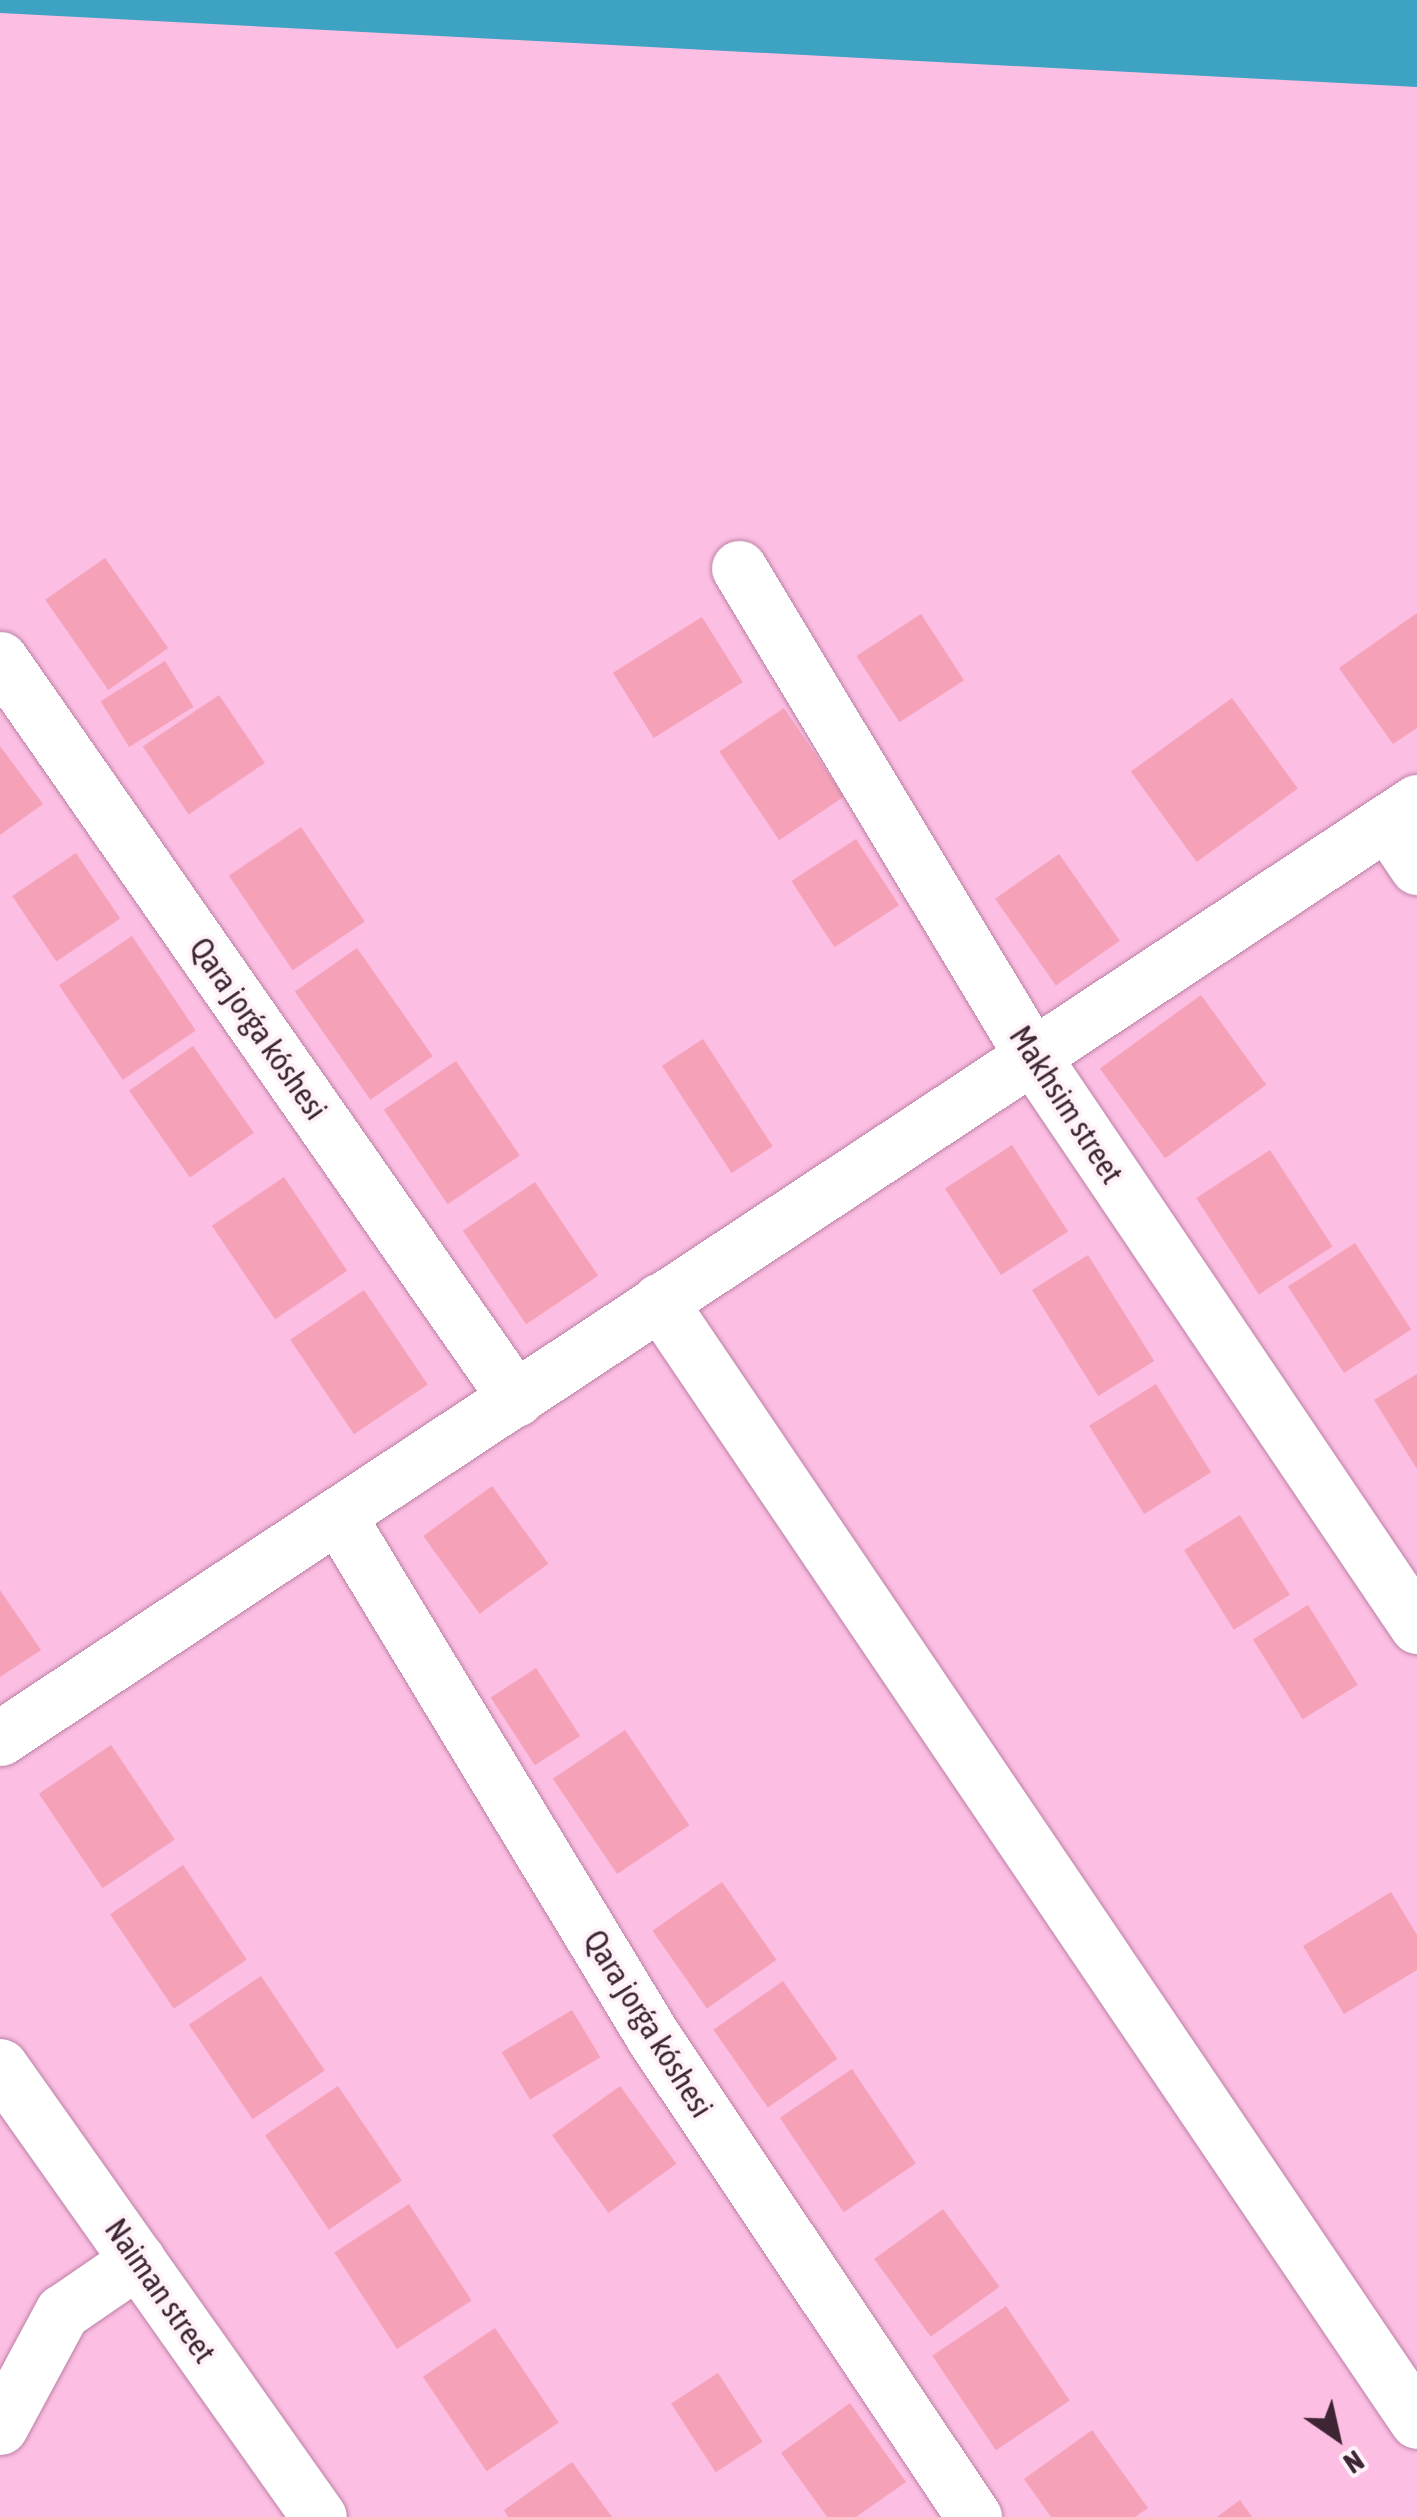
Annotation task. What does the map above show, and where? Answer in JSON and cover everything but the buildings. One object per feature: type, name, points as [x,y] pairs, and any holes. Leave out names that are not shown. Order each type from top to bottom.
[{"type":"street","name":"Makhsim street","points":[[739,568],[1031,1054],[1417,1626]]},
{"type":"street","name":"Qara jorǵa kóshesi","points":[[0,659],[516,1399]]},
{"type":"street","points":[[0,1738],[340,1520],[659,1300],[1031,1054],[1407,831]]},
{"type":"street","points":[[659,1300],[1417,2421]]},
{"type":"street","name":"Qara jorǵa kóshesi","points":[[340,1520],[654,2038],[974,2517]]},
{"type":"street","name":"Naiman street","points":[[0,2066],[320,2517]]},
{"type":"street","points":[[0,2427],[62,2312],[138,2260]]},
{"type":"water","points":[[0,0],[1417,0],[1417,87],[0,13]]}]
